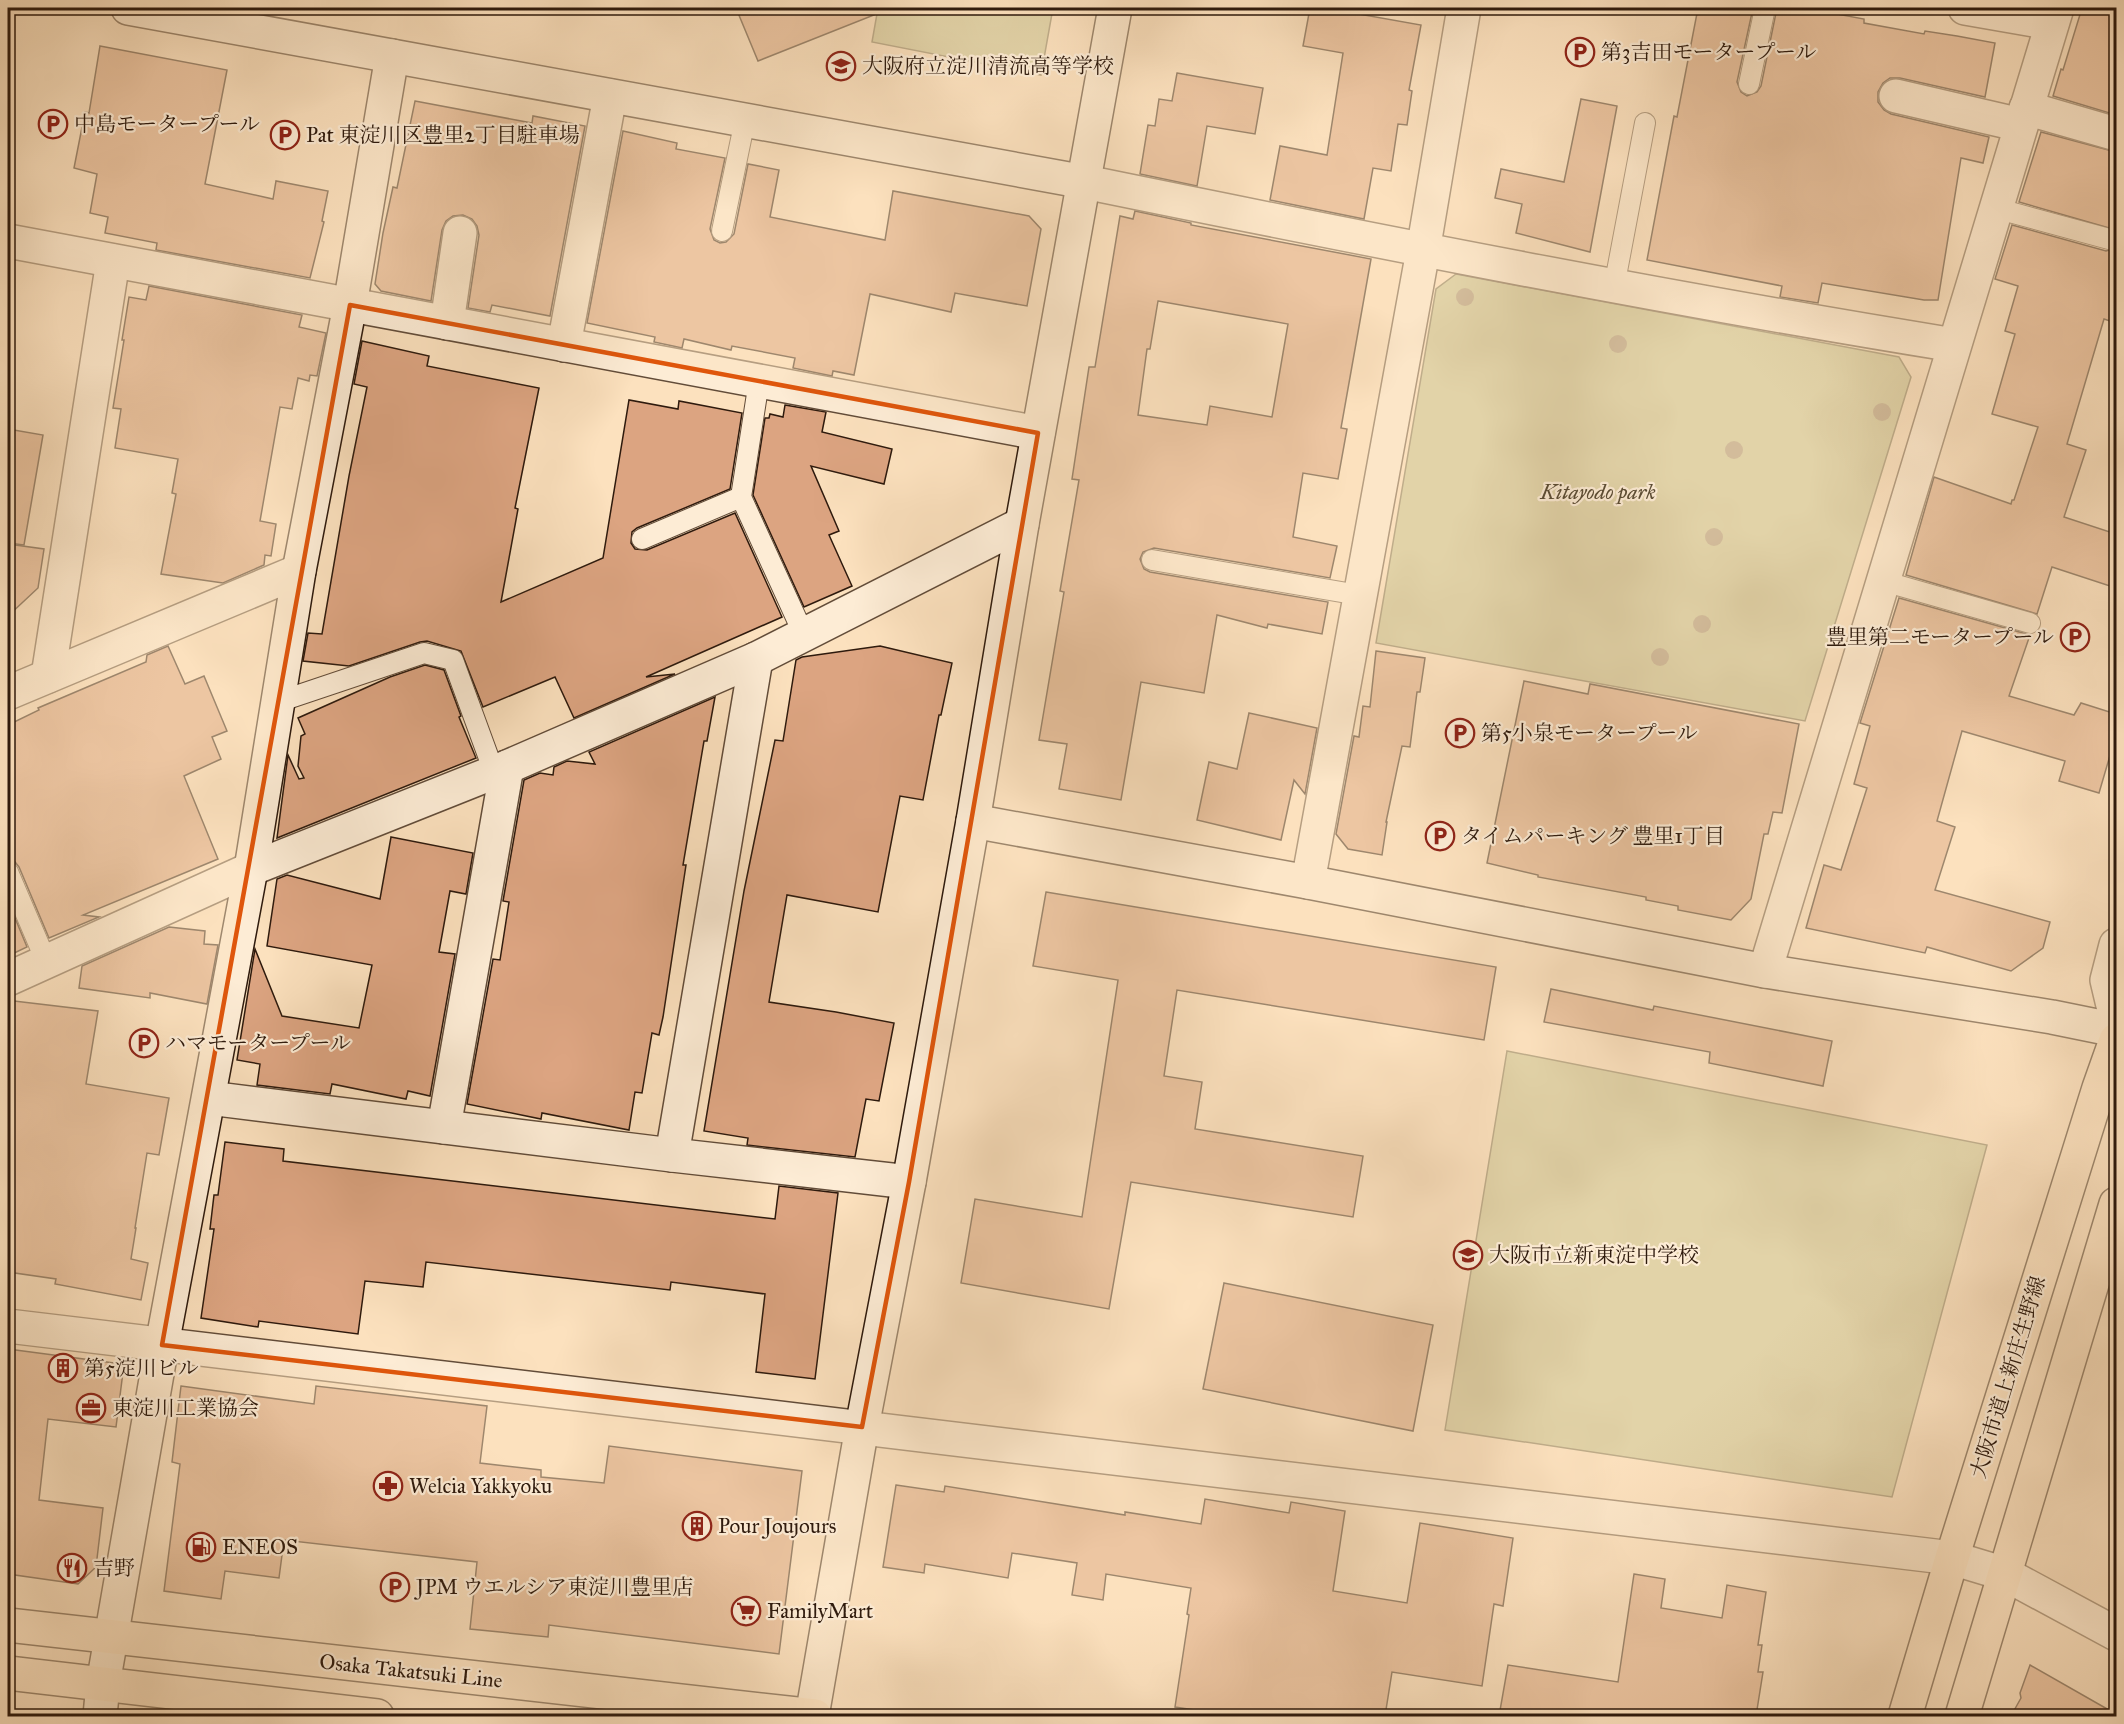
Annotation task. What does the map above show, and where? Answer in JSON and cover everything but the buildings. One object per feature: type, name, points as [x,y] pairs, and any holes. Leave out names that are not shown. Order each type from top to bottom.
[{"type":"main road","name":"大阪市道上新庄生野線","points":[[1905,1716],[1952,1557],[2095,1099],[2116,1040]]},
{"type":"main road","points":[[1962,1716],[2116,1204]]},
{"type":"main road","name":"Osaka Takatsuki Line","points":[[8,1625],[813,1716]]},
{"type":"main road","points":[[8,1673],[376,1716]]},
{"type":"street","points":[[128,8],[1085,182],[1423,251],[1614,287],[1794,320],[1954,345]]},
{"type":"street","points":[[813,1716],[862,1426],[909,1182],[1038,433],[1115,8]]},
{"type":"street","points":[[1308,882],[1423,251],[1464,8]]},
{"type":"street","points":[[1765,971],[2054,16],[1965,8]]},
{"type":"street","points":[[100,1716],[102,1684],[112,1638],[162,1345],[251,869],[299,571],[350,305],[392,56]]},
{"type":"street","points":[[564,345],[610,96]]},
{"type":"street","points":[[1896,96],[2024,116],[2116,134]]},
{"type":"street","points":[[447,323],[460,234]]},
{"type":"street","points":[[8,241],[1038,433]]},
{"type":"street","points":[[48,676],[113,261]]},
{"type":"street","points":[[8,979],[251,869],[500,770],[756,659],[1023,524]]},
{"type":"street","points":[[8,693],[299,571]]},
{"type":"street","points":[[672,1155],[756,659]]},
{"type":"street","points":[[444,1127],[500,770]]},
{"type":"street","points":[[973,821],[1308,882],[1765,971],[2052,1017],[2116,1030]]},
{"type":"street","points":[[2116,945],[2107,980],[2116,1018]]},
{"type":"street","points":[[209,1098],[909,1182]]},
{"type":"street","points":[[8,1326],[1952,1557],[2005,1574],[2116,1634]]},
{"type":"lane","points":[[1749,84],[1765,8]]},
{"type":"lane","points":[[722,231],[745,120]]},
{"type":"lane","points":[[1614,287],[1645,123]]},
{"type":"lane","points":[[1995,208],[2109,239]]},
{"type":"lane","points":[[759,381],[741,496],[804,635]]},
{"type":"lane","points":[[642,539],[741,496]]},
{"type":"lane","points":[[1152,560],[1359,595]]},
{"type":"lane","points":[[1882,581],[2030,623]]},
{"type":"lane","points":[[278,702],[424,653],[453,660],[500,770]]},
{"type":"lane","points":[[8,872],[46,961]]},
{"type":"highlighted area","points":[[350,305],[1038,433],[909,1182],[862,1427],[162,1345]]},
{"type":"green space","points":[[878,8],[1053,8],[1041,75],[872,42]]},
{"type":"green space","name":"Kitayodo park","points":[[1456,274],[1899,357],[1911,377],[1805,721],[1376,643],[1436,289]]},
{"type":"green space","points":[[1507,1051],[1987,1145],[1892,1497],[1445,1430]]},
{"type":"place","name":"第3吉田モータープール","points":[[1580,52]]},
{"type":"place","name":"大阪府立淀川清流高等学校","points":[[841,66]]},
{"type":"place","name":"中島モータープール","points":[[53,124]]},
{"type":"place","name":"Pat 東淀川区豊里2丁目駐車場","points":[[285,135]]},
{"type":"place","name":"豊里第二モータープール","points":[[2075,637]]},
{"type":"place","name":"第5小泉モータープール","points":[[1460,733]]},
{"type":"place","name":"タイムパーキング 豊里1丁目","points":[[1440,836]]},
{"type":"place","name":"ハマモータープール","points":[[144,1043]]},
{"type":"place","name":"大阪市立新東淀中学校","points":[[1468,1255]]},
{"type":"place","name":"第5淀川ビル","points":[[63,1368]]},
{"type":"place","name":"東淀川工業協会","points":[[91,1408]]},
{"type":"place","name":"Welcia Yakkyoku","points":[[388,1486]]},
{"type":"place","name":"Pour Joujours","points":[[697,1526]]},
{"type":"place","name":"ENEOS","points":[[201,1547]]},
{"type":"place","name":"吉野","points":[[72,1568]]},
{"type":"place","name":"JPM ウエルシア東淀川豊里店","points":[[395,1587]]},
{"type":"place","name":"FamilyMart","points":[[746,1611]]}]
